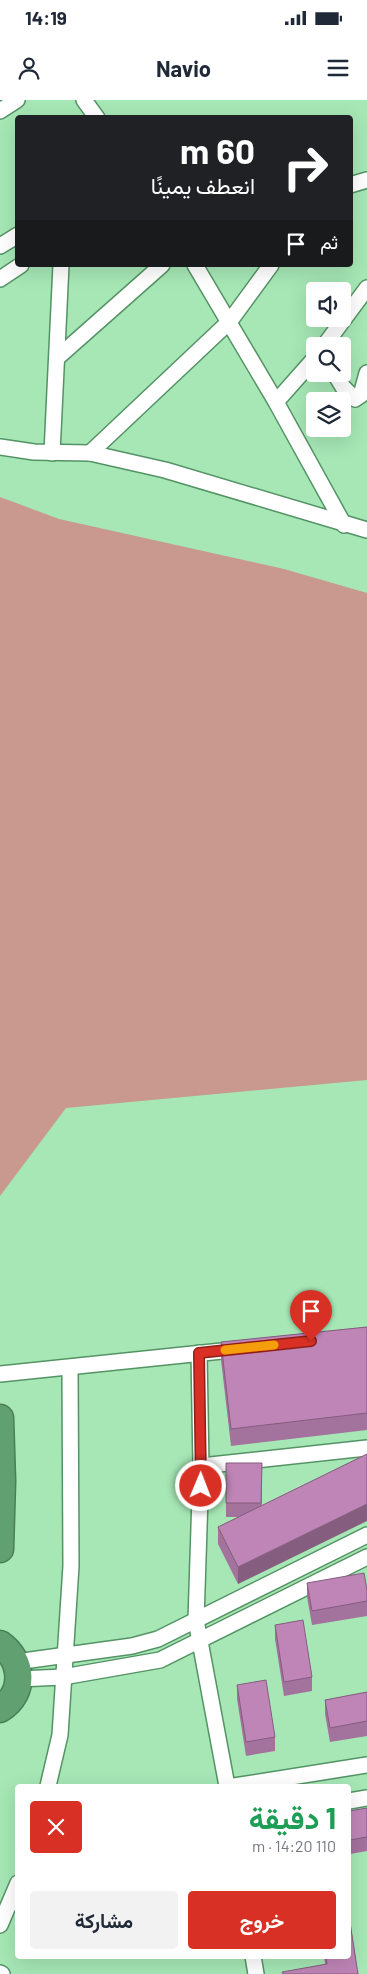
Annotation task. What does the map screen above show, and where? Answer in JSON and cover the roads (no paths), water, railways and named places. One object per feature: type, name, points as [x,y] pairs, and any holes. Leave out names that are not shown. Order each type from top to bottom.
[{"type":"highway","points":[[0,1418],[2,1481],[0,1549]]},
{"type":"highway","points":[[0,1709],[11,1700],[17,1690],[12,1662]]},
{"type":"street","points":[[0,111],[17,100]]},
{"type":"street","points":[[84,100],[95,115]]},
{"type":"street","points":[[353,184],[367,180]]},
{"type":"street","points":[[0,246],[15,237]]},
{"type":"street","points":[[3,272],[16,267]]},
{"type":"street","points":[[52,453],[61,267]]},
{"type":"street","points":[[57,358],[160,267]]},
{"type":"street","points":[[196,267],[230,321],[344,525]]},
{"type":"street","points":[[90,454],[230,321],[270,267]]},
{"type":"street","points":[[331,337],[367,288]]},
{"type":"street","points":[[276,402],[306,368]]},
{"type":"street","points":[[340,382],[356,399],[361,396],[367,373]]},
{"type":"street","points":[[0,446],[52,453],[90,454],[165,470],[344,525],[367,530]]},
{"type":"street","points":[[0,1374],[258,1347]]},
{"type":"street","points":[[199,1353],[201,1466],[196,1620],[198,1641],[227,1784]]},
{"type":"street","points":[[48,1784],[60,1735],[71,1566],[70,1368]]},
{"type":"street","points":[[201,1466],[367,1448]]},
{"type":"street","points":[[12,1662],[64,1657],[143,1644],[168,1635],[367,1535]]},
{"type":"street","points":[[12,1662],[63,1677],[151,1662],[198,1641],[367,1557]]},
{"type":"street","points":[[247,1784],[367,1765]]},
{"type":"street","points":[[351,1801],[367,1798]]},
{"type":"street","points":[[0,1925],[15,1889]]},
{"type":"street","points":[[254,1959],[256,1974]]}]
